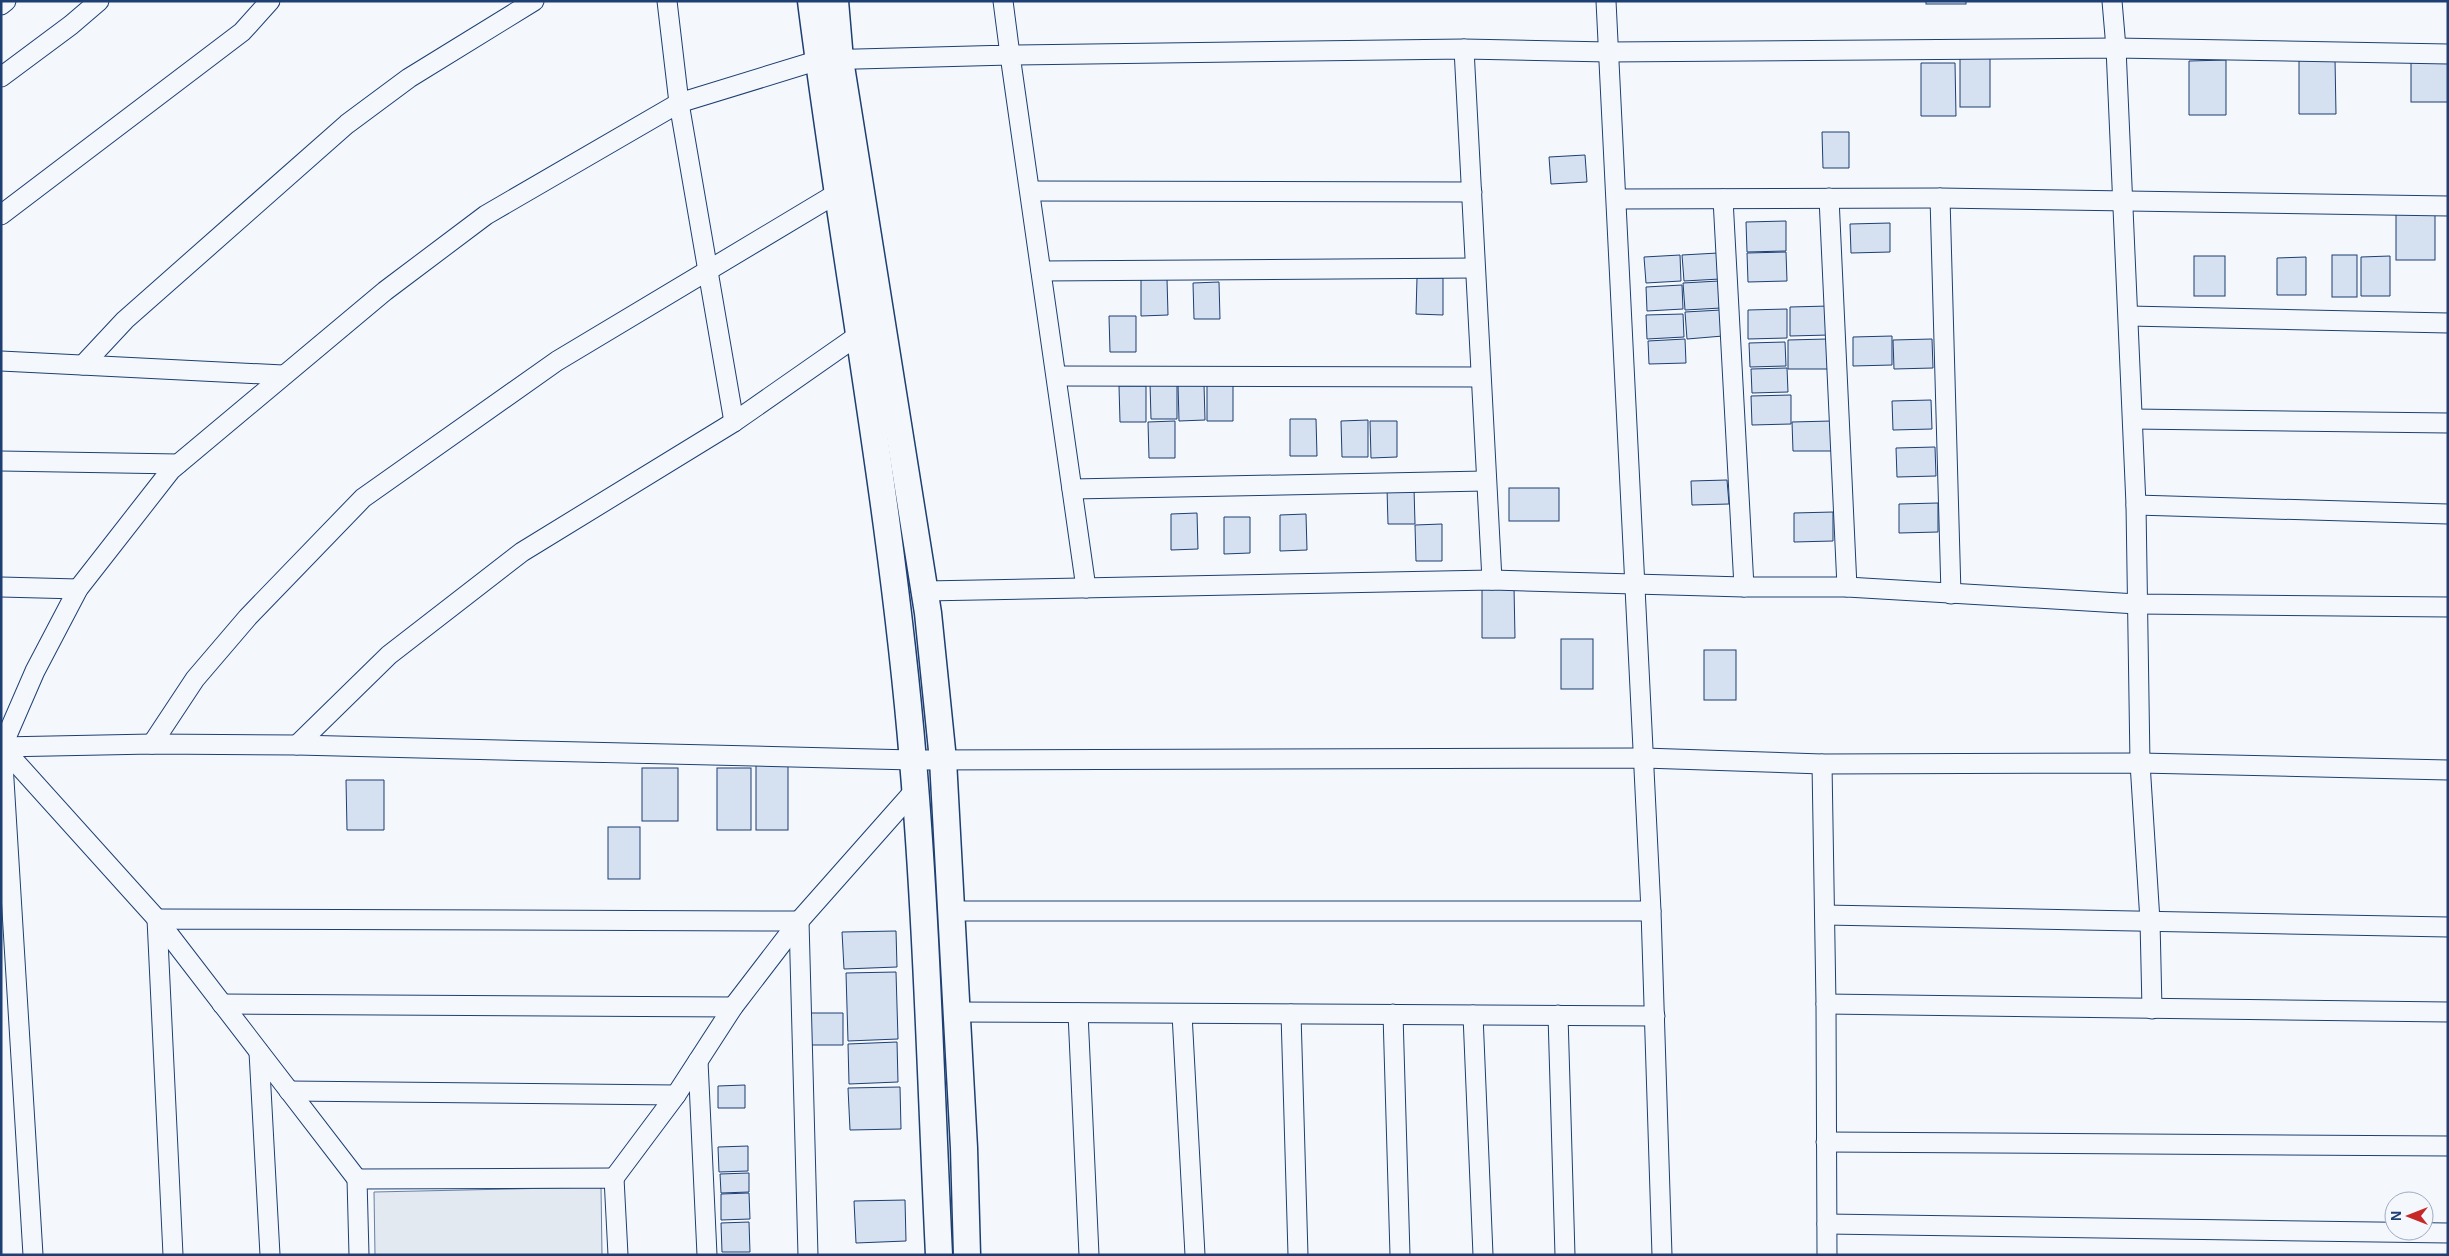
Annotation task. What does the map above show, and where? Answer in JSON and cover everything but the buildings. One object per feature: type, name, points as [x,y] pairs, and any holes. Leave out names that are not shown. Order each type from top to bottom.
[{"type":"street","points":[[1,5],[6,1]]},
{"type":"street","points":[[1,78],[71,25],[99,1]]},
{"type":"street","points":[[1,215],[242,32],[270,1]]},
{"type":"street","points":[[83,366],[125,320],[347,124],[409,78],[534,1]]},
{"type":"street","points":[[667,1],[679,104],[734,422]]},
{"type":"street","points":[[811,1],[830,60],[925,591],[943,760],[964,1148],[967,1255]]},
{"type":"street","points":[[835,1],[830,60],[839,192],[894,586],[913,760],[939,1255]]},
{"type":"street","points":[[1003,1],[1086,588]]},
{"type":"street","points":[[1606,1],[1651,911],[1662,1255]]},
{"type":"street","points":[[2112,1],[2116,48],[2133,419],[2140,764],[2150,921],[2152,1009]]},
{"type":"street","points":[[33,1255],[2,747],[35,671],[78,589],[130,519],[178,464],[385,291],[486,215],[679,104],[830,60],[1010,55],[1464,49],[1608,52],[2116,48],[2448,54]]},
{"type":"street","points":[[1464,49],[1485,481],[1492,580]]},
{"type":"street","points":[[1031,191],[1472,192]]},
{"type":"street","points":[[152,744],[195,679],[248,617],[363,498],[557,361],[839,192]]},
{"type":"street","points":[[1829,198],[1847,587]]},
{"type":"street","points":[[1617,199],[1940,198],[2448,206]]},
{"type":"street","points":[[1940,198],[1951,594]]},
{"type":"street","points":[[1723,199],[1744,587]]},
{"type":"street","points":[[1041,271],[1475,268]]},
{"type":"street","points":[[2128,316],[2448,323]]},
{"type":"street","points":[[297,745],[389,655],[522,552],[734,422],[860,334]]},
{"type":"street","points":[[1,362],[283,375]]},
{"type":"street","points":[[1057,376],[1480,377]]},
{"type":"street","points":[[2133,419],[2448,423]]},
{"type":"street","points":[[1,461],[178,464]]},
{"type":"street","points":[[1072,489],[1485,481]]},
{"type":"street","points":[[2136,505],[2448,514]]},
{"type":"street","points":[[925,591],[1492,580],[1744,587],[1847,587],[2137,604],[2448,607]]},
{"type":"street","points":[[1,586],[78,589]]},
{"type":"street","points":[[2,747],[152,744],[297,745],[913,760],[1644,758],[1822,764],[2140,764],[2448,770]]},
{"type":"street","points":[[2,747],[157,919],[357,1179],[359,1255]]},
{"type":"street","points":[[1822,764],[1826,1004],[1827,1255]]},
{"type":"street","points":[[618,1255],[614,1178],[676,1095],[733,1007],[799,921],[915,790]]},
{"type":"street","points":[[951,911],[1651,911]]},
{"type":"street","points":[[1825,915],[2448,927]]},
{"type":"street","points":[[157,919],[799,921]]},
{"type":"street","points":[[157,919],[172,1255]]},
{"type":"street","points":[[799,921],[808,1255]]},
{"type":"street","points":[[222,1004],[733,1007]]},
{"type":"street","points":[[1826,1004],[2448,1012]]},
{"type":"street","points":[[956,1012],[1655,1016]]},
{"type":"street","points":[[1078,1013],[1089,1255]]},
{"type":"street","points":[[1182,1014],[1194,1255]]},
{"type":"street","points":[[1291,1014],[1298,1255]]},
{"type":"street","points":[[1393,1014],[1400,1255]]},
{"type":"street","points":[[1473,1015],[1484,1255]]},
{"type":"street","points":[[1558,1015],[1565,1255]]},
{"type":"street","points":[[259,1052],[270,1255]]},
{"type":"street","points":[[698,1061],[707,1255]]},
{"type":"street","points":[[289,1091],[676,1095]]},
{"type":"street","points":[[1826,1142],[2448,1146]]},
{"type":"street","points":[[357,1179],[614,1178]]},
{"type":"street","points":[[1827,1224],[2448,1233]]},
{"type":"shaded area","points":[[601,1187],[602,1255],[375,1255],[374,1192]]}]
